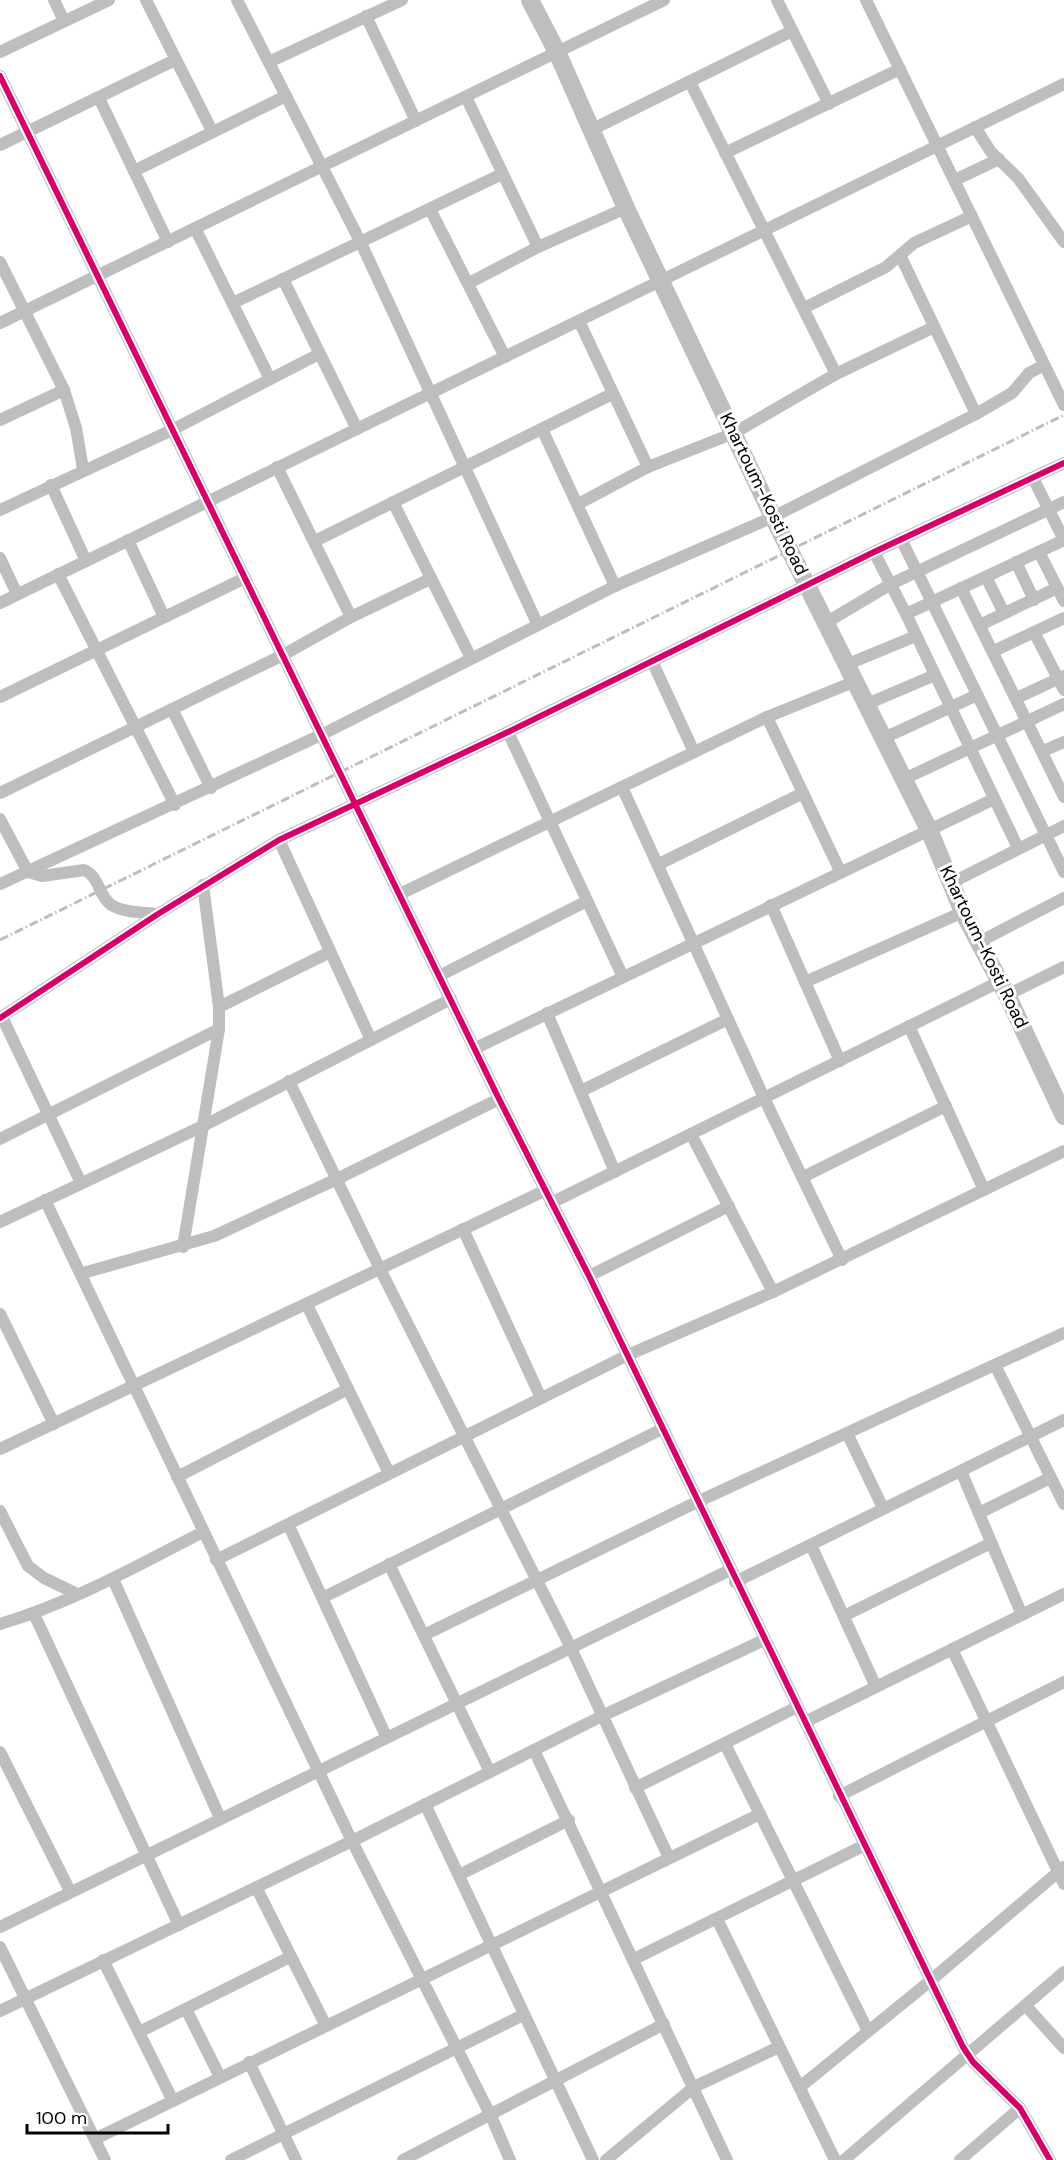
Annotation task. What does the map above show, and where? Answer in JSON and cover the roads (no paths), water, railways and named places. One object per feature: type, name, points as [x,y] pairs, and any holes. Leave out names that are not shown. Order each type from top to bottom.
[{"type":"highway","name":"Khartoum-Kosti Road","points":[[530,0],[557,52],[626,208],[773,517],[809,585],[930,832],[963,912],[1064,1116]]},
{"type":"street","points":[[54,0],[64,21]]},
{"type":"street","points":[[0,52],[109,0]]},
{"type":"street","points":[[146,0],[212,131]]},
{"type":"street","points":[[237,0],[361,243],[463,468],[537,623]]},
{"type":"street","points":[[268,62],[402,0]]},
{"type":"street","points":[[0,323],[664,0]]},
{"type":"street","points":[[777,0],[829,104]]},
{"type":"street","points":[[866,0],[1064,405]]},
{"type":"street","points":[[366,16],[416,121]]},
{"type":"street","points":[[591,130],[792,31]]},
{"type":"street","points":[[0,145],[175,60]]},
{"type":"street","points":[[725,153],[900,69]]},
{"type":"street","points":[[0,76],[207,502],[323,734],[499,1099],[628,1355],[930,1981],[968,2056],[1020,2108],[1050,2160]]},
{"type":"street","points":[[690,82],[837,374]]},
{"type":"street","points":[[0,603],[1064,84]]},
{"type":"street","points":[[134,171],[286,96]]},
{"type":"street","points":[[466,97],[538,247]]},
{"type":"street","points":[[99,98],[168,242]]},
{"type":"street","points":[[975,128],[999,159],[1018,178],[1064,242]]},
{"type":"street","points":[[955,180],[999,159]]},
{"type":"street","points":[[233,303],[502,174]]},
{"type":"street","points":[[470,283],[538,247],[626,208]]},
{"type":"street","points":[[430,209],[470,283],[505,357]]},
{"type":"street","points":[[804,308],[878,272],[914,243],[972,216]]},
{"type":"street","points":[[195,228],[270,379]]},
{"type":"street","points":[[900,255],[976,414]]},
{"type":"street","points":[[0,262],[64,390],[76,428],[83,469]]},
{"type":"street","points":[[283,279],[357,429]]},
{"type":"street","points":[[579,321],[648,467]]},
{"type":"street","points":[[578,504],[648,467],[735,433],[837,374],[934,327]]},
{"type":"street","points":[[0,510],[83,469],[172,430],[319,354]]},
{"type":"street","points":[[0,884],[175,805],[323,734],[537,623],[773,517],[976,414],[1012,393],[1029,373],[1044,365]]},
{"type":"street","points":[[0,420],[64,390]]},
{"type":"street","points":[[315,541],[612,394]]},
{"type":"street","points":[[542,429],[615,586]]},
{"type":"street","points":[[81,1183],[1,1017],[203,885],[279,840],[508,732],[901,539],[1064,463]]},
{"type":"street","points":[[277,467],[351,617]]},
{"type":"street","points":[[906,614],[1064,540],[1033,478]]},
{"type":"street","points":[[51,485],[86,561]]},
{"type":"street","points":[[393,502],[471,658]]},
{"type":"street","points":[[827,622],[891,584],[1064,502]]},
{"type":"street","points":[[901,539],[1064,872]]},
{"type":"street","points":[[128,540],[164,617]]},
{"type":"street","points":[[874,552],[1018,848]]},
{"type":"street","points":[[1040,552],[1064,602]]},
{"type":"street","points":[[0,558],[17,594]]},
{"type":"street","points":[[1016,562],[1034,600]]},
{"type":"street","points":[[58,574],[175,805]]},
{"type":"street","points":[[986,577],[1004,613]]},
{"type":"street","points":[[0,697],[245,578]]},
{"type":"street","points":[[0,793],[283,655],[351,617],[430,579]]},
{"type":"street","points":[[961,588],[1063,792]]},
{"type":"street","points":[[980,625],[1057,588]]},
{"type":"street","points":[[994,651],[1064,618]]},
{"type":"street","points":[[1017,699],[1062,681],[1034,632]]},
{"type":"street","points":[[848,664],[916,636]]},
{"type":"street","points":[[652,661],[694,752]]},
{"type":"street","points":[[867,704],[935,675]]},
{"type":"street","points":[[400,894],[767,717],[856,681]]},
{"type":"street","points":[[884,738],[977,695]]},
{"type":"street","points":[[904,779],[1064,704]]},
{"type":"street","points":[[172,709],[211,788]]},
{"type":"street","points":[[767,717],[840,871]]},
{"type":"street","points":[[508,732],[623,977]]},
{"type":"street","points":[[1043,751],[1064,742]]},
{"type":"street","points":[[622,787],[764,1098],[842,1260]]},
{"type":"street","points":[[659,864],[803,793]]},
{"type":"street","points":[[476,1048],[840,871],[930,832],[994,799]]},
{"type":"street","points":[[0,819],[28,872],[42,876],[84,870],[90,872],[106,900],[115,907],[158,914]]},
{"type":"street","points":[[951,883],[1064,826]]},
{"type":"street","points":[[279,840],[371,1040]]},
{"type":"street","points":[[183,1247],[219,1029],[219,1006],[203,885]]},
{"type":"street","points":[[979,942],[1064,898]]},
{"type":"street","points":[[440,976],[587,901]]},
{"type":"street","points":[[771,905],[840,1061]]},
{"type":"street","points":[[805,982],[963,912]]},
{"type":"street","points":[[219,1006],[330,952]]},
{"type":"street","points":[[551,1203],[909,1026],[1064,967]]},
{"type":"street","points":[[0,1222],[202,1126],[451,999]]},
{"type":"street","points":[[547,1013],[615,1172]]},
{"type":"street","points":[[581,1091],[728,1019]]},
{"type":"street","points":[[909,1026],[984,1190]]},
{"type":"street","points":[[0,1139],[219,1029]]},
{"type":"street","points":[[289,1081],[380,1269],[570,1646],[669,1858]]},
{"type":"street","points":[[83,1273],[183,1247],[214,1236],[338,1179],[499,1099]]},
{"type":"street","points":[[803,1177],[946,1106]]},
{"type":"street","points":[[691,1134],[773,1292]]},
{"type":"street","points":[[216,1560],[289,1526],[389,1473],[628,1355],[842,1260],[1064,1151]]},
{"type":"street","points":[[0,1449],[546,1190]]},
{"type":"street","points":[[45,1200],[83,1273],[216,1560],[352,1841],[491,2116],[510,2160]]},
{"type":"street","points":[[589,1276],[729,1206]]},
{"type":"street","points":[[463,1229],[542,1398]]},
{"type":"street","points":[[307,1305],[389,1473]]},
{"type":"street","points":[[0,1314],[54,1424]]},
{"type":"street","points":[[424,1635],[697,1502],[1064,1333]]},
{"type":"street","points":[[995,1365],[1064,1503]]},
{"type":"street","points":[[177,1477],[348,1389]]},
{"type":"street","points":[[0,1927],[570,1646],[811,1545],[1064,1420]]},
{"type":"street","points":[[324,1597],[663,1429]]},
{"type":"street","points":[[847,1433],[883,1508]]},
{"type":"street","points":[[961,1471],[1022,1615]]},
{"type":"street","points":[[979,1513],[1050,1478]]},
{"type":"street","points":[[0,1511],[28,1566],[44,1578],[77,1594]]},
{"type":"street","points":[[289,1526],[324,1597],[386,1736]]},
{"type":"street","points":[[0,1624],[34,1614],[113,1578],[203,1532]]},
{"type":"street","points":[[844,1616],[991,1543]]},
{"type":"street","points":[[811,1545],[876,1687]]},
{"type":"street","points":[[389,1564],[490,1772]]},
{"type":"street","points":[[113,1578],[220,1818]]},
{"type":"street","points":[[805,1722],[1064,1594]]},
{"type":"street","points":[[34,1614],[179,1925]]},
{"type":"street","points":[[0,2011],[352,1841],[602,1716],[764,1640]]},
{"type":"street","points":[[952,1649],[986,1723],[1061,1870],[1064,1884]]},
{"type":"street","points":[[839,1796],[1064,1682]]},
{"type":"street","points":[[635,1788],[797,1707]]},
{"type":"street","points":[[725,1744],[868,2031]]},
{"type":"street","points":[[534,1750],[694,2087],[725,2159]]},
{"type":"street","points":[[0,1752],[70,1891]]},
{"type":"street","points":[[425,1804],[592,2160]]},
{"type":"street","points":[[95,2139],[760,1814]]},
{"type":"street","points":[[459,1875],[569,1820]]},
{"type":"street","points":[[634,1959],[793,1883],[863,1846]]},
{"type":"street","points":[[800,2087],[1061,1870]]},
{"type":"street","points":[[256,1887],[326,2026]]},
{"type":"street","points":[[717,1919],[835,2160]]},
{"type":"street","points":[[0,1947],[105,2160]]},
{"type":"street","points":[[138,2032],[290,1957]]},
{"type":"street","points":[[103,1960],[172,2101]]},
{"type":"street","points":[[849,2159],[1064,1972]]},
{"type":"street","points":[[1026,2006],[1064,2048]]},
{"type":"street","points":[[186,2009],[220,2077]]},
{"type":"street","points":[[231,2160],[523,2015]]},
{"type":"street","points":[[403,2160],[555,2083],[664,2024]]},
{"type":"street","points":[[606,2160],[694,2087],[779,2047]]},
{"type":"street","points":[[249,2062],[296,2160]]},
{"type":"street","points":[[960,2160],[1020,2108]]},
{"type":"railway","points":[[0,940],[1064,415]]}]
